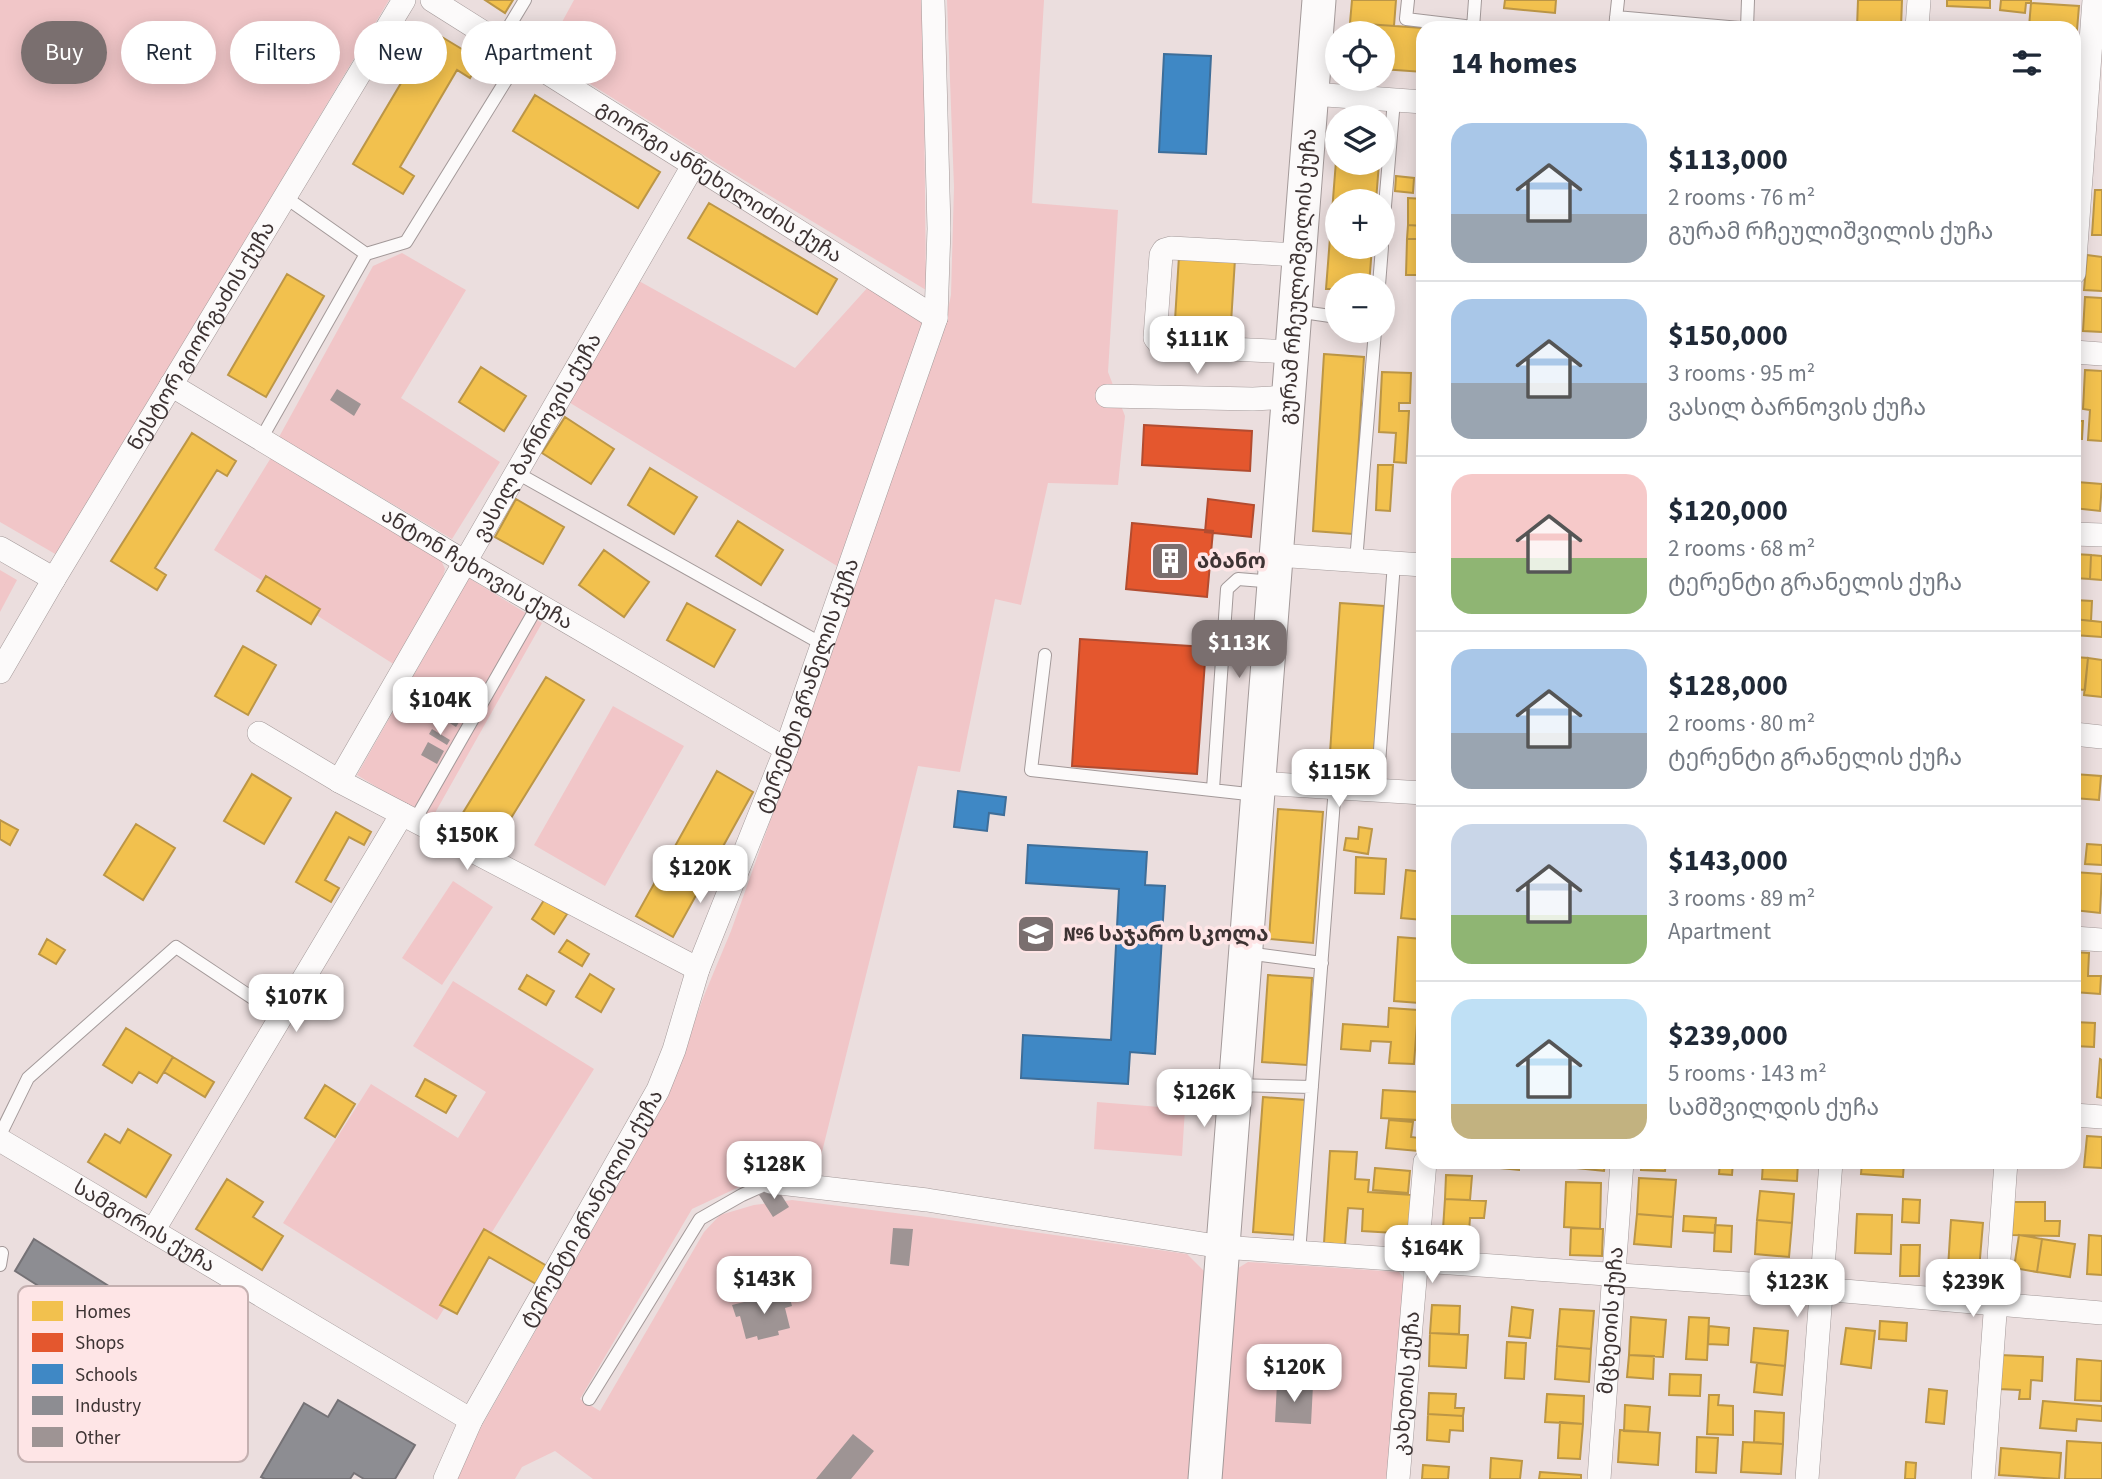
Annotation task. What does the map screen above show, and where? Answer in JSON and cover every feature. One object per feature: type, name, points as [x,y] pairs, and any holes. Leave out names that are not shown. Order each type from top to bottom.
[{"type":"street","name":"ნესტორ გიორგაძის ქუჩა","points":[[0,672],[404,0]]},
{"type":"street","name":"გიორგი ანწეხელიძის ქუჩა","points":[[432,0],[465,21]]},
{"type":"street","name":"ტერენტი გრანელის ქუჩა","points":[[445,1479],[471,1420],[658,1090],[674,1050],[698,969],[786,749],[936,318],[939,229],[933,0]]},
{"type":"street","name":"გურამ რჩეულიშვილის ქუჩა","points":[[1205,1479],[1288,397],[1285,352],[1295,311],[1292,255],[1319,0]]},
{"type":"street","points":[[1918,21],[1919,0]]},
{"type":"street","points":[[2081,201],[2094,0]]},
{"type":"street","name":"გიორგი ანწეხელიძის ქუჩა","points":[[567,84],[936,318]]},
{"type":"street","points":[[1311,94],[1416,102]]},
{"type":"street","name":"ვასილ ბარნოვის ქუჩა","points":[[340,781],[694,164]]},
{"type":"street","points":[[1171,248],[1292,255],[1285,352],[1163,345],[1155,338],[1161,255],[1164,250],[1171,248]]},
{"type":"street","points":[[2081,352],[2102,354]]},
{"type":"street","name":"ანტონ ჩეხოვის ქუჩა","points":[[171,385],[465,562],[786,749]]},
{"type":"street","points":[[1107,396],[1253,399],[1288,397]]},
{"type":"street","points":[[2081,534],[2102,535]]},
{"type":"street","points":[[0,548],[54,579]]},
{"type":"street","points":[[1275,568],[1356,561],[1416,565]]},
{"type":"street","points":[[259,733],[340,781],[698,969]]},
{"type":"street","points":[[2081,735],[2102,737]]},
{"type":"street","points":[[1258,789],[1335,787],[1416,793]]},
{"type":"street","points":[[153,1231],[281,1017],[408,817]]},
{"type":"street","points":[[2081,938],[2102,940]]},
{"type":"street","points":[[2081,1116],[2102,1117]]},
{"type":"street","name":"სამგორის ქუჩა","points":[[0,1140],[246,1286]]},
{"type":"street","name":"კახეთის ქუჩა","points":[[1398,1479],[1424,1169]]},
{"type":"street","name":"მცხეთის ქუჩა","points":[[1599,1479],[1622,1169]]},
{"type":"street","points":[[1807,1479],[1830,1169]]},
{"type":"street","points":[[1983,1479],[2006,1169]]},
{"type":"street","points":[[771,1182],[927,1200],[1222,1247],[1821,1289],[2102,1313]]},
{"type":"street","name":"სამგორის ქუჩა","points":[[248,1287],[471,1420]]},
{"type":"lane","points":[[512,21],[525,0]]},
{"type":"lane","points":[[1408,0],[1406,19],[1423,21]]},
{"type":"lane","points":[[1473,21],[1475,0]]},
{"type":"lane","points":[[1616,21],[1618,0]]},
{"type":"lane","points":[[1747,21],[1748,0]]},
{"type":"lane","points":[[261,439],[366,254],[406,242],[505,84]]},
{"type":"lane","points":[[1386,189],[1394,100]]},
{"type":"lane","points":[[285,197],[366,254]]},
{"type":"lane","points":[[1295,311],[1325,315]]},
{"type":"lane","points":[[1356,561],[1374,343]]},
{"type":"lane","points":[[517,473],[822,644]]},
{"type":"lane","points":[[1377,790],[1394,563]]},
{"type":"lane","points":[[1213,789],[1227,589],[1238,579],[1275,568]]},
{"type":"lane","points":[[408,817],[538,605]]},
{"type":"lane","points":[[1045,655],[1031,770],[1213,789],[1258,789]]},
{"type":"lane","points":[[1299,1253],[1335,787]]},
{"type":"lane","points":[[0,1135],[28,1078],[176,947],[281,1017]]},
{"type":"lane","points":[[1245,953],[1322,963]]},
{"type":"lane","points":[[1235,1085],[1312,1087]]},
{"type":"lane","points":[[589,1399],[700,1219],[771,1182]]},
{"type":"shaded area","points":[[0,0],[389,0],[376,21],[354,21],[354,59],[340,82],[340,21],[230,21],[230,84],[339,84],[57,555],[0,522]]},
{"type":"shaded area","points":[[574,0],[923,0],[926,290],[590,84],[616,84],[616,21],[563,21]]},
{"type":"shaded area","points":[[947,0],[1044,0],[1032,203],[1118,210],[1108,372],[1125,416],[1118,485],[1048,483],[1021,605],[995,599],[960,772],[918,766],[816,1176],[773,1171],[692,1209],[580,1399],[600,1411],[704,1232],[720,1215],[754,1205],[792,1200],[935,1218],[1187,1254],[1210,1277],[1192,1479],[593,1479],[555,1451],[522,1467],[515,1479],[457,1479],[467,1452],[667,1098],[703,998],[731,931],[942,337],[951,295],[954,187]]},
{"type":"shaded area","points":[[402,253],[466,290],[401,398],[500,462],[452,539],[279,437],[373,266]]},
{"type":"shaded area","points":[[639,281],[795,368],[869,286],[924,322],[837,566],[567,401]]},
{"type":"shaded area","points":[[272,456],[439,556],[445,569],[442,580],[395,665],[214,550]]},
{"type":"shaded area","points":[[0,570],[17,580],[0,612]]},
{"type":"shaded area","points":[[469,578],[542,623],[431,820],[357,775]]},
{"type":"shaded area","points":[[613,706],[684,746],[605,886],[534,845]]},
{"type":"shaded area","points":[[453,881],[493,907],[442,985],[402,958]]},
{"type":"shaded area","points":[[453,981],[594,1069],[437,1320],[283,1223],[371,1084],[458,1138],[486,1092],[413,1046]]},
{"type":"shaded area","points":[[1097,1102],[1185,1109],[1182,1156],[1094,1149]]},
{"type":"shaded area","points":[[1248,1262],[1399,1272],[1408,1283],[1391,1479],[1216,1479],[1235,1270]]},
{"type":"building: Homes","points":[[485,0],[513,0],[505,13]]},
{"type":"building: Homes","points":[[1352,0],[1396,0],[1394,21],[1350,21]]},
{"type":"building: Homes","points":[[1505,0],[1556,0],[1555,13],[1504,8]]},
{"type":"building: Homes","points":[[1858,0],[1902,0],[1901,21],[1857,21]]},
{"type":"building: Homes","points":[[1947,0],[1990,0],[1990,8],[1947,6]]},
{"type":"building: Homes","points":[[2001,0],[2031,0],[2031,3],[2026,3],[2025,13],[2000,10]]},
{"type":"building: Homes","points":[[2031,3],[2079,6],[2078,21],[2030,21]]},
{"type":"building: Homes","points":[[1395,26],[1416,28],[1416,71],[1395,70]]},
{"type":"building: Homes","points":[[447,40],[461,49],[461,72],[457,70],[400,167],[414,176],[403,194],[353,164],[401,84],[447,84]]},
{"type":"building: Homes","points":[[535,95],[660,172],[638,208],[513,131]]},
{"type":"building: Homes","points":[[1335,175],[1378,175],[1377,189],[1334,189]]},
{"type":"building: Homes","points":[[1396,176],[1414,178],[1413,193],[1395,191]]},
{"type":"building: Homes","points":[[2095,190],[2102,190],[2102,235],[2092,235]]},
{"type":"building: Homes","points":[[1408,198],[1416,199],[1416,226],[1408,225]]},
{"type":"building: Homes","points":[[709,203],[837,279],[817,314],[688,238]]},
{"type":"building: Homes","points":[[1408,225],[1416,226],[1416,239],[1407,239]]},
{"type":"building: Homes","points":[[1407,239],[1416,239],[1416,275],[1406,275]]},
{"type":"building: Homes","points":[[2087,255],[2102,257],[2102,291],[2084,290]]},
{"type":"building: Homes","points":[[1179,256],[1235,259],[1230,339],[1174,336]]},
{"type":"building: Homes","points":[[1328,259],[1371,259],[1370,273],[1327,273]]},
{"type":"building: Homes","points":[[287,274],[324,296],[266,397],[228,375]]},
{"type":"building: Homes","points":[[2085,297],[2102,298],[2102,332],[2083,331]]},
{"type":"building: Homes","points":[[1324,354],[1364,357],[1353,534],[1313,531]]},
{"type":"building: Homes","points":[[481,367],[526,396],[504,431],[459,402]]},
{"type":"building: Homes","points":[[2085,370],[2102,371],[2102,441],[2088,440],[2090,410],[2083,409]]},
{"type":"building: Homes","points":[[1382,372],[1411,373],[1410,403],[1399,403],[1399,411],[1409,411],[1406,463],[1394,462],[1396,433],[1379,432]]},
{"type":"building: Homes","points":[[565,417],[614,449],[591,484],[542,453]]},
{"type":"building: Homes","points":[[192,433],[236,461],[227,476],[217,470],[155,568],[166,575],[157,590],[111,561]]},
{"type":"building: Homes","points":[[1378,465],[1393,465],[1390,511],[1376,510]]},
{"type":"building: Homes","points":[[650,468],[697,497],[674,534],[628,505]]},
{"type":"building: Homes","points":[[2081,482],[2102,484],[2100,511],[2081,509]]},
{"type":"building: Homes","points":[[516,499],[564,527],[543,564],[495,537]]},
{"type":"building: Homes","points":[[738,521],[783,550],[761,585],[716,556]]},
{"type":"building: Homes","points":[[604,550],[649,582],[624,617],[579,585]]},
{"type":"building: Homes","points":[[2081,554],[2091,555],[2090,579],[2081,578]]},
{"type":"building: Homes","points":[[2091,555],[2102,556],[2102,580],[2090,579]]},
{"type":"building: Homes","points":[[266,576],[320,609],[311,624],[257,591]]},
{"type":"building: Homes","points":[[2081,600],[2092,601],[2091,621],[2081,620]]},
{"type":"building: Homes","points":[[687,603],[735,630],[714,667],[667,640]]},
{"type":"building: Homes","points":[[1340,603],[1384,606],[1374,756],[1330,753]]},
{"type":"building: Homes","points":[[2081,620],[2102,622],[2102,637],[2081,636]]},
{"type":"building: Homes","points":[[243,646],[276,665],[248,715],[215,696]]},
{"type":"building: Homes","points":[[2081,658],[2088,658],[2085,690],[2081,690]]},
{"type":"building: Homes","points":[[2088,658],[2102,660],[2102,697],[2084,695]]},
{"type":"building: Homes","points":[[546,677],[584,700],[498,839],[461,816]]},
{"type":"building: Homes","points":[[717,771],[753,792],[673,937],[636,916]]},
{"type":"building: Homes","points":[[252,774],[291,798],[264,844],[224,821]]},
{"type":"building: Homes","points":[[2081,775],[2101,776],[2099,800],[2081,799]]},
{"type":"building: Homes","points":[[1278,809],[1323,812],[1313,943],[1269,939]]},
{"type":"building: Homes","points":[[336,812],[371,832],[364,845],[349,837],[325,880],[339,888],[331,902],[296,882]]},
{"type":"building: Homes","points":[[0,820],[18,830],[10,845],[0,839]]},
{"type":"building: Homes","points":[[136,824],[175,848],[143,900],[104,875]]},
{"type":"building: Homes","points":[[1359,827],[1372,829],[1368,854],[1344,850],[1346,838],[1358,839]]},
{"type":"building: Homes","points":[[2087,844],[2102,845],[2102,865],[2085,864]]},
{"type":"building: Homes","points":[[1356,857],[1386,859],[1384,894],[1355,893]]},
{"type":"building: Homes","points":[[1406,870],[1416,871],[1416,919],[1401,918]]},
{"type":"building: Homes","points":[[2081,872],[2102,874],[2100,913],[2081,911]]},
{"type":"building: Homes","points":[[544,900],[567,914],[554,934],[532,919]]},
{"type":"building: Homes","points":[[1398,937],[1416,938],[1416,1003],[1394,1001]]},
{"type":"building: Homes","points":[[47,939],[65,950],[56,964],[39,954]]},
{"type":"building: Homes","points":[[567,940],[589,954],[582,966],[559,952]]},
{"type":"building: Homes","points":[[2081,952],[2089,953],[2088,976],[2101,976],[2100,994],[2081,993]]},
{"type":"building: Homes","points":[[590,974],[614,989],[601,1012],[576,997]]},
{"type":"building: Homes","points":[[527,975],[554,991],[546,1005],[519,989]]},
{"type":"building: Homes","points":[[1268,975],[1312,978],[1307,1065],[1262,1062]]},
{"type":"building: Homes","points":[[1389,1008],[1416,1010],[1414,1064],[1389,1063],[1391,1042],[1371,1041],[1370,1051],[1341,1049],[1343,1024],[1388,1027]]},
{"type":"building: Homes","points":[[2081,1022],[2095,1023],[2094,1047],[2081,1046]]},
{"type":"building: Homes","points":[[126,1028],[173,1057],[157,1083],[139,1072],[132,1083],[103,1065]]},
{"type":"building: Homes","points":[[173,1057],[214,1082],[205,1097],[164,1072]]},
{"type":"building: Homes","points":[[2100,1059],[2102,1060],[2102,1098],[2097,1097]]},
{"type":"building: Homes","points":[[425,1079],[456,1096],[446,1113],[416,1096]]},
{"type":"building: Homes","points":[[325,1085],[355,1104],[335,1137],[305,1118]]},
{"type":"building: Homes","points":[[1383,1090],[1416,1092],[1416,1120],[1381,1118]]},
{"type":"building: Homes","points":[[1263,1097],[1306,1100],[1296,1235],[1253,1232]]},
{"type":"building: Homes","points":[[1389,1120],[1413,1122],[1411,1137],[1416,1138],[1416,1151],[1386,1148]]},
{"type":"building: Homes","points":[[128,1129],[171,1155],[146,1197],[88,1162],[105,1134],[120,1143]]},
{"type":"building: Homes","points":[[2087,1136],[2102,1137],[2102,1168],[2084,1167]]},
{"type":"building: Homes","points":[[1330,1151],[1357,1152],[1355,1179],[1369,1180],[1368,1192],[1413,1195],[1411,1234],[1362,1231],[1363,1209],[1348,1208],[1345,1245],[1324,1243]]},
{"type":"building: Homes","points":[[1375,1168],[1410,1171],[1408,1193],[1373,1190]]},
{"type":"building: Homes","points":[[1641,1169],[1665,1169],[1665,1171]]},
{"type":"building: Homes","points":[[1719,1169],[1732,1169],[1732,1175],[1719,1174]]},
{"type":"building: Homes","points":[[1763,1169],[1798,1169],[1797,1181],[1762,1179]]},
{"type":"building: Homes","points":[[1861,1169],[1904,1169],[1903,1177],[1861,1174]]},
{"type":"building: Homes","points":[[1446,1175],[1472,1176],[1470,1200],[1445,1199]]},
{"type":"building: Homes","points":[[1639,1178],[1676,1180],[1673,1217],[1637,1214]]},
{"type":"building: Homes","points":[[227,1179],[263,1202],[253,1217],[283,1236],[262,1270],[196,1229]]},
{"type":"building: Homes","points":[[1566,1182],[1601,1183],[1600,1229],[1564,1227]]},
{"type":"building: Homes","points":[[1760,1191],[1794,1194],[1792,1223],[1757,1220]]},
{"type":"building: Homes","points":[[1445,1199],[1486,1201],[1484,1218],[1470,1218],[1469,1231],[1443,1229]]},
{"type":"building: Homes","points":[[1903,1199],[1920,1200],[1919,1223],[1902,1222]]},
{"type":"building: Homes","points":[[2013,1202],[2045,1202],[2045,1221],[2060,1221],[2059,1236],[2012,1235]]},
{"type":"building: Homes","points":[[1637,1214],[1673,1217],[1671,1247],[1634,1244]]},
{"type":"building: Homes","points":[[1857,1214],[1892,1215],[1891,1254],[1855,1253]]},
{"type":"building: Homes","points":[[1684,1216],[1716,1218],[1715,1233],[1683,1231]]},
{"type":"building: Homes","points":[[1757,1220],[1792,1223],[1789,1257],[1755,1254]]},
{"type":"building: Homes","points":[[1951,1220],[1983,1223],[1979,1270],[1948,1268]]},
{"type":"building: Homes","points":[[1715,1225],[1732,1226],[1731,1252],[1714,1251]]},
{"type":"building: Homes","points":[[1571,1228],[1603,1229],[1602,1256],[1570,1255]]},
{"type":"building: Homes","points":[[484,1229],[547,1266],[536,1284],[489,1257],[457,1314],[440,1305]]},
{"type":"building: Homes","points":[[2019,1235],[2042,1239],[2037,1272],[2014,1268]]},
{"type":"building: Homes","points":[[2089,1235],[2102,1236],[2102,1275],[2087,1274]]},
{"type":"building: Homes","points":[[2042,1239],[2075,1244],[2070,1277],[2037,1272]]},
{"type":"building: Homes","points":[[1901,1245],[1920,1245],[1919,1276],[1900,1276]]},
{"type":"building: Homes","points":[[1432,1305],[1460,1306],[1459,1334],[1430,1333]]},
{"type":"building: Homes","points":[[1512,1307],[1533,1310],[1530,1338],[1509,1336]]},
{"type":"building: Homes","points":[[1560,1309],[1594,1311],[1591,1349],[1557,1346]]},
{"type":"building: Homes","points":[[1631,1317],[1666,1320],[1663,1357],[1629,1355]]},
{"type":"building: Homes","points":[[1689,1317],[1709,1318],[1707,1360],[1686,1359]]},
{"type":"building: Homes","points":[[1880,1321],[1907,1323],[1906,1341],[1879,1339]]},
{"type":"building: Homes","points":[[1709,1326],[1729,1328],[1728,1345],[1708,1344]]},
{"type":"building: Homes","points":[[1754,1328],[1788,1331],[1785,1366],[1751,1362]]},
{"type":"building: Homes","points":[[1846,1328],[1875,1331],[1871,1368],[1841,1364]]},
{"type":"building: Homes","points":[[1430,1333],[1468,1335],[1466,1368],[1429,1366]]},
{"type":"building: Homes","points":[[1507,1342],[1526,1343],[1524,1379],[1505,1378]]},
{"type":"building: Homes","points":[[1557,1346],[1591,1349],[1589,1382],[1555,1379]]},
{"type":"building: Homes","points":[[1629,1355],[1654,1356],[1653,1379],[1627,1377]]},
{"type":"building: Homes","points":[[2000,1355],[2043,1357],[2042,1381],[2031,1380],[2030,1399],[2019,1399],[2020,1390],[1999,1389]]},
{"type":"building: Homes","points":[[2077,1359],[2102,1361],[2101,1401],[2075,1400]]},
{"type":"building: Homes","points":[[1757,1363],[1785,1366],[1782,1395],[1754,1392]]},
{"type":"building: Homes","points":[[1670,1374],[1701,1375],[1700,1396],[1669,1395]]},
{"type":"building: Homes","points":[[1929,1389],[1947,1391],[1944,1424],[1926,1422]]},
{"type":"building: Homes","points":[[1429,1393],[1456,1394],[1455,1408],[1464,1408],[1463,1416],[1428,1414]]},
{"type":"building: Homes","points":[[1547,1394],[1584,1396],[1583,1424],[1545,1422]]},
{"type":"building: Homes","points":[[1709,1395],[1719,1395],[1718,1405],[1733,1406],[1733,1435],[1707,1434]]},
{"type":"building: Homes","points":[[2043,1401],[2102,1406],[2102,1421],[2077,1419],[2076,1431],[2040,1428]]},
{"type":"building: Homes","points":[[1625,1405],[1650,1407],[1648,1432],[1624,1431]]},
{"type":"building: Homes","points":[[1755,1411],[1784,1413],[1783,1444],[1754,1442]]},
{"type":"building: Homes","points":[[1428,1414],[1463,1416],[1463,1431],[1450,1430],[1449,1442],[1427,1440]]},
{"type":"building: Homes","points":[[1560,1422],[1583,1424],[1580,1459],[1558,1458]]},
{"type":"building: Homes","points":[[1620,1430],[1660,1433],[1658,1465],[1618,1462]]},
{"type":"building: Homes","points":[[1697,1437],[1718,1438],[1716,1473],[1696,1472]]},
{"type":"building: Homes","points":[[2067,1441],[2102,1443],[2102,1479],[2065,1479]]},
{"type":"building: Homes","points":[[1743,1442],[1783,1444],[1781,1474],[1741,1472]]},
{"type":"building: Homes","points":[[2001,1448],[2061,1453],[2059,1479],[1999,1475]]},
{"type":"building: Homes","points":[[1491,1458],[1522,1461],[1520,1479],[1490,1479]]},
{"type":"building: Homes","points":[[1906,1462],[1916,1463],[1915,1479],[1905,1479]]},
{"type":"building: Homes","points":[[1423,1465],[1449,1467],[1448,1479],[1422,1479]]},
{"type":"building: Homes","points":[[1540,1472],[1581,1475],[1581,1479],[1539,1479]]},
{"type":"building: Shops","points":[[1144,425],[1252,431],[1250,471],[1142,465]]},
{"type":"building: Shops","points":[[1208,499],[1254,505],[1251,537],[1205,532]]},
{"type":"building: Shops","name":"აბანო","points":[[1132,523],[1213,531],[1207,597],[1126,589]]},
{"type":"building: Shops","points":[[1080,639],[1206,647],[1197,774],[1072,766]]},
{"type":"building: Schools","points":[[1164,54],[1211,56],[1206,154],[1159,152]]},
{"type":"building: Schools","points":[[958,791],[1006,797],[1004,815],[989,813],[987,831],[954,827]]},
{"type":"building: Schools","points":[[1028,845],[1147,852],[1145,885],[1165,886],[1155,1054],[1130,1052],[1128,1084],[1021,1078],[1023,1035],[1111,1040],[1119,889],[1026,883]]},
{"type":"building: Industry","points":[[34,1239],[109,1286],[39,1286],[15,1271]]},
{"type":"building: Industry","points":[[338,1400],[415,1445],[395,1479],[364,1479],[354,1473],[350,1479],[261,1477],[304,1403],[328,1417]]},
{"type":"building: Other","points":[[337,389],[361,404],[354,416],[330,400]]},
{"type":"building: Other","points":[[434,696],[463,716],[456,727],[426,708]]},
{"type":"building: Other","points":[[432,729],[450,740],[447,745],[429,734]]},
{"type":"building: Other","points":[[428,742],[444,751],[437,764],[421,755]]},
{"type":"building: Other","points":[[775,1185],[789,1207],[773,1217],[759,1195]]},
{"type":"building: Other","points":[[893,1228],[913,1229],[909,1266],[890,1264]]},
{"type":"building: Other","points":[[788,1291],[792,1306],[785,1308],[790,1328],[778,1331],[779,1335],[758,1340],[757,1336],[746,1339],[740,1316],[736,1317],[732,1305]]},
{"type":"building: Other","points":[[1277,1383],[1313,1385],[1311,1424],[1275,1422]]},
{"type":"building: Other","points":[[853,1434],[874,1451],[851,1479],[816,1479]]},
{"type":"place","name":"აბანო","points":[[1170,561]]},
{"type":"place","name":"№6 საჯარო სკოლა","points":[[1036,934]]}]
